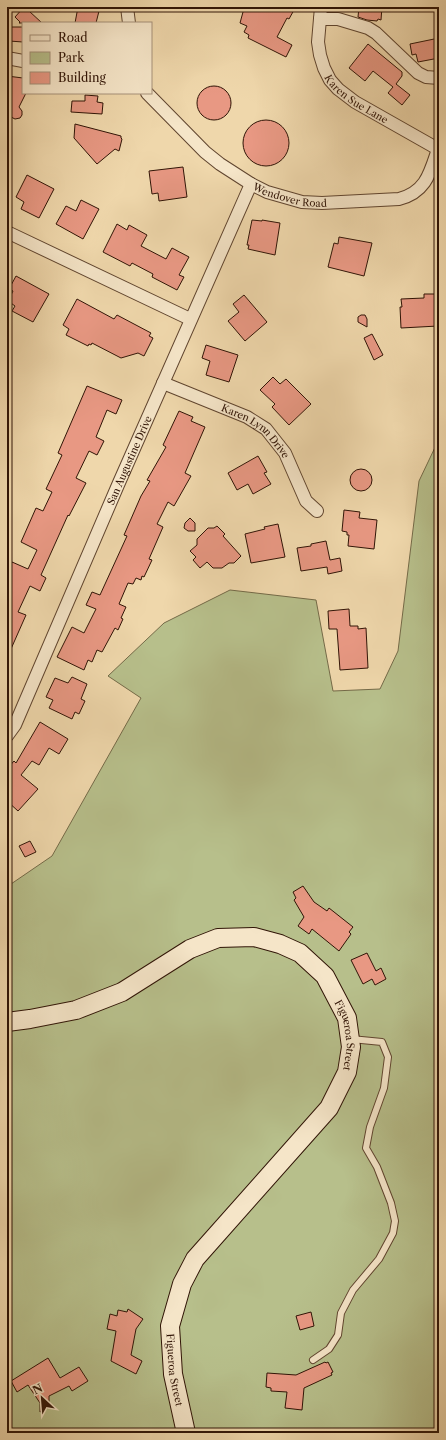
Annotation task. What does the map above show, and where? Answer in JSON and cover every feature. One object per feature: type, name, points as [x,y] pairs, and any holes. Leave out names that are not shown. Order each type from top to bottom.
[{"type":"street","points":[[127,7],[129,22]]},
{"type":"street","name":"Karen Sue Lane","points":[[438,149],[355,102],[338,89],[330,80],[324,68],[318,42],[321,13],[368,28],[376,33],[418,74],[426,77],[439,78]]},
{"type":"street","points":[[7,58],[22,61]]},
{"type":"street","name":"Wendover Road","points":[[148,94],[205,152],[220,164],[251,184],[273,194],[302,202],[322,203],[399,199],[409,197],[417,192],[424,184],[431,172],[438,149]]},
{"type":"street","name":"San Augustine Drive","points":[[7,736],[15,725],[190,319],[251,184]]},
{"type":"street","points":[[7,232],[190,319]]},
{"type":"street","name":"Karen Lynn Drive","points":[[163,383],[247,417],[266,428],[285,453],[306,501],[317,511]]},
{"type":"street","name":"Figueroa Street","points":[[7,1022],[76,1010],[122,992],[190,949],[218,938],[254,937],[280,944],[300,953],[325,976],[347,1018],[350,1039],[347,1072],[328,1108],[195,1259],[182,1284],[170,1326],[173,1374],[186,1433]]},
{"type":"lane","points":[[313,1360],[329,1349],[338,1335],[342,1313],[353,1290],[379,1260],[393,1233],[395,1221],[391,1203],[377,1167],[366,1148],[370,1127],[384,1088],[388,1057],[382,1042],[350,1039]]},
{"type":"green space","points":[[439,439],[439,1433],[7,1433],[7,884],[11,884],[52,856],[141,698],[108,676],[164,623],[230,590],[316,600],[333,691],[380,689],[398,651],[419,481]]},
{"type":"building","points":[[24,7],[41,22],[19,23],[20,22],[15,17]]},
{"type":"building","points":[[78,7],[100,7],[96,22],[75,22]]},
{"type":"building","points":[[248,7],[288,7],[294,10],[289,19],[287,18],[277,37],[292,45],[286,57],[248,38],[249,35],[244,32],[247,26],[240,23],[243,12]]},
{"type":"building","points":[[359,7],[382,7],[381,20],[367,20],[358,17]]},
{"type":"building","points":[[9,27],[22,27],[22,42],[9,41]]},
{"type":"building","points":[[439,38],[439,58],[418,62],[416,54],[412,55],[410,44]]},
{"type":"building","points":[[368,44],[402,72],[402,76],[396,84],[410,95],[402,105],[388,93],[393,87],[373,71],[365,81],[349,68]]},
{"type":"building","points":[[7,76],[22,78],[22,94],[26,94],[19,107],[22,111],[22,115],[20,118],[15,119],[7,115]]},
{"type":"building","points":[[211,86],[217,86],[226,91],[230,97],[230,109],[226,115],[217,120],[211,120],[202,115],[197,106],[197,100],[202,91]]},
{"type":"building","points":[[85,95],[98,96],[97,102],[103,103],[102,114],[71,112],[72,101],[85,101]]},
{"type":"building","points":[[266,120],[279,124],[285,130],[289,143],[285,156],[279,162],[266,166],[253,162],[247,156],[243,143],[247,130],[253,124]]},
{"type":"building","points":[[75,124],[121,136],[122,139],[119,151],[115,149],[97,164],[74,138]]},
{"type":"building","points":[[183,167],[187,197],[159,201],[158,193],[152,194],[149,171]]},
{"type":"building","points":[[27,175],[54,189],[39,218],[21,209],[24,202],[16,197]]},
{"type":"building","points":[[81,200],[99,209],[83,239],[56,224],[66,206],[76,211]]},
{"type":"building","points":[[252,220],[280,223],[275,255],[248,249],[249,245],[247,245]]},
{"type":"building","points":[[117,224],[127,230],[129,225],[147,235],[141,246],[166,259],[172,248],[189,257],[179,275],[184,277],[177,290],[152,277],[153,274],[132,263],[130,266],[103,252]]},
{"type":"building","points":[[339,237],[372,243],[364,276],[328,267],[334,243],[338,244]]},
{"type":"building","points":[[16,276],[49,294],[33,322],[12,311],[15,306],[8,301],[13,291],[9,289]]},
{"type":"building","points":[[424,294],[439,294],[438,326],[401,328],[401,299],[424,298]]},
{"type":"building","points":[[244,295],[267,322],[245,341],[228,321],[239,312],[233,304]]},
{"type":"building","points":[[77,299],[114,319],[117,315],[151,333],[149,336],[153,338],[144,356],[138,353],[121,358],[92,343],[88,346],[66,335],[69,329],[63,325]]},
{"type":"building","points":[[365,315],[367,319],[367,327],[358,322],[358,317]]},
{"type":"building","points":[[372,334],[383,355],[374,360],[364,338]]},
{"type":"building","points":[[206,345],[238,355],[229,382],[206,375],[210,361],[202,358]]},
{"type":"building","points":[[273,377],[280,384],[286,379],[311,404],[289,425],[272,407],[275,404],[260,390]]},
{"type":"building","points":[[87,386],[122,400],[116,414],[107,410],[96,437],[104,441],[97,455],[89,451],[76,478],[86,483],[69,516],[68,515],[41,575],[46,578],[40,591],[30,586],[18,612],[26,615],[7,658],[7,574],[12,562],[28,569],[37,550],[21,542],[36,508],[43,511],[52,492],[46,489],[62,455],[58,453]]},
{"type":"building","points":[[179,411],[193,417],[191,421],[205,427],[185,473],[191,476],[174,506],[168,502],[157,524],[163,527],[149,559],[152,560],[144,577],[142,576],[141,580],[136,578],[133,584],[128,583],[119,604],[126,607],[118,630],[115,628],[102,652],[97,650],[92,662],[88,660],[84,670],[57,657],[72,627],[84,633],[96,609],[86,605],[92,592],[100,595],[127,536],[124,535],[141,496],[150,481],[147,480],[166,447],[163,445]]},
{"type":"building","points":[[258,456],[267,472],[264,473],[271,484],[253,494],[248,484],[237,490],[228,473]]},
{"type":"building","points":[[361,469],[369,472],[372,480],[369,488],[361,491],[353,488],[350,480],[353,472]]},
{"type":"building","points":[[344,510],[360,512],[359,518],[377,520],[374,549],[348,546],[349,535],[347,535],[347,532],[342,531]]},
{"type":"building","points":[[190,518],[195,523],[195,531],[188,531],[184,528],[185,523]]},
{"type":"building","points":[[278,524],[285,557],[251,563],[245,534]]},
{"type":"building","points":[[217,526],[225,534],[223,536],[241,556],[234,563],[229,563],[222,568],[213,568],[207,562],[200,568],[193,560],[196,557],[190,551],[197,545],[197,539],[208,528],[214,528]]},
{"type":"building","points":[[326,541],[330,560],[340,558],[342,571],[328,574],[327,567],[301,571],[297,548],[311,546],[311,544]]},
{"type":"building","points":[[349,609],[350,626],[358,626],[358,629],[366,628],[368,668],[340,670],[337,629],[329,629],[328,611]]},
{"type":"building","points":[[72,677],[87,684],[81,699],[85,701],[79,714],[75,712],[72,719],[49,708],[53,700],[46,697],[55,678],[68,683]]},
{"type":"building","points":[[40,722],[68,739],[59,754],[49,748],[39,765],[32,761],[21,775],[38,789],[18,811],[7,801],[7,769],[14,761],[16,763]]},
{"type":"building","points":[[30,841],[36,852],[25,857],[19,846]]},
{"type":"building","points":[[303,886],[314,902],[327,911],[329,908],[353,927],[349,932],[351,934],[339,951],[312,929],[309,934],[298,926],[304,917],[294,900],[296,898],[293,892]]},
{"type":"building","points":[[367,953],[376,971],[381,968],[386,979],[375,985],[372,979],[363,984],[351,960]]},
{"type":"building","points":[[128,1309],[143,1319],[136,1329],[131,1355],[142,1361],[136,1374],[111,1361],[116,1331],[107,1329],[110,1314],[117,1316],[118,1310],[127,1312]]},
{"type":"building","points":[[311,1312],[314,1326],[300,1330],[296,1316]]},
{"type":"building","points":[[48,1358],[60,1378],[79,1367],[88,1381],[72,1391],[69,1386],[49,1396],[49,1407],[40,1412],[40,1403],[28,1385],[17,1392],[11,1381]]},
{"type":"building","points":[[328,1362],[333,1372],[331,1373],[332,1375],[304,1388],[302,1410],[285,1408],[287,1392],[271,1391],[271,1388],[266,1387],[267,1373],[296,1375]]}]
